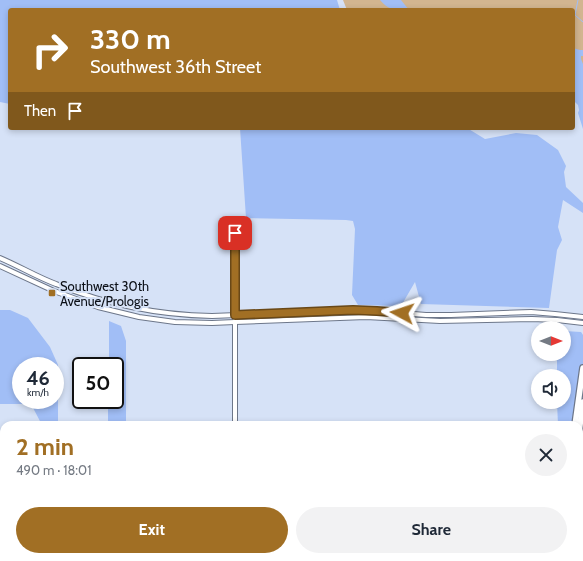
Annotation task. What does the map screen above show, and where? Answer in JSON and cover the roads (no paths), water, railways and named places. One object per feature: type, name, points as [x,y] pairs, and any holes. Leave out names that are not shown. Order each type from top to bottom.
[{"type":"highway","points":[[580,421],[583,368]]},
{"type":"highway","points":[[582,376],[583,388]]},
{"type":"highway","points":[[575,421],[581,401]]},
{"type":"main road","points":[[0,258],[74,292],[120,306],[150,312],[199,316],[331,311],[377,311],[426,315],[530,312],[583,317]]},
{"type":"main road","points":[[0,266],[54,292],[74,299],[115,312],[175,322],[212,323],[331,317],[378,317],[452,322],[532,319],[583,323]]},
{"type":"main road","points":[[331,311],[331,317]]},
{"type":"main road","points":[[235,322],[235,421]]},
{"type":"street","points":[[235,233],[235,322]]},
{"type":"water","points":[[0,0],[337,0],[339,8],[8,8],[8,104],[0,102]]},
{"type":"water","points":[[380,0],[401,0],[407,8],[390,8],[383,4]]},
{"type":"water","points":[[575,49],[583,50],[583,56],[581,56],[581,59],[583,64],[583,129],[578,113],[578,105],[575,102]]},
{"type":"water","points":[[240,130],[470,130],[485,139],[516,133],[537,135],[558,150],[566,166],[564,172],[566,187],[583,203],[583,213],[563,200],[558,227],[562,240],[557,250],[549,308],[421,304],[415,282],[401,306],[358,305],[352,295],[355,229],[353,221],[246,218]]},
{"type":"water","points":[[0,310],[10,310],[28,318],[50,347],[54,357],[12,357],[12,404],[0,404]]},
{"type":"water","points":[[109,321],[121,326],[126,341],[126,421],[108,421],[108,409],[124,409],[124,357],[109,357]]},
{"type":"water","points":[[571,331],[581,332],[583,335],[583,421],[558,421],[557,409],[571,409],[571,369],[557,369],[557,361],[571,361]]},
{"type":"water","points":[[34,409],[58,409],[58,421],[40,421]]},
{"type":"waterway","points":[[578,0],[575,15],[583,22]]},
{"type":"place","name":"Southwest 30th Avenue/Prologis","points":[[52,293]]}]
